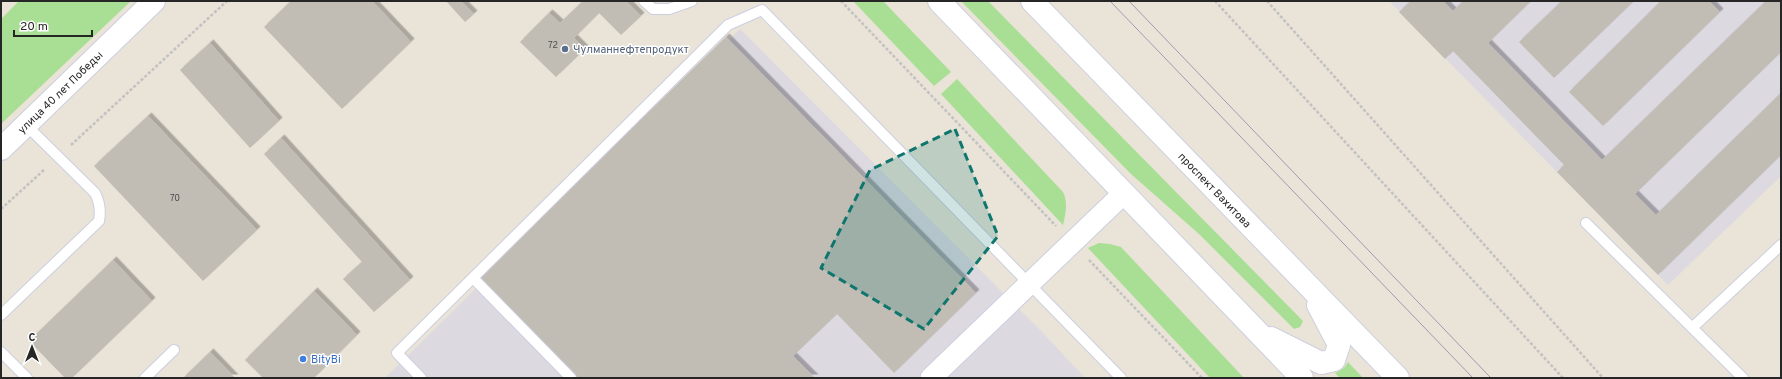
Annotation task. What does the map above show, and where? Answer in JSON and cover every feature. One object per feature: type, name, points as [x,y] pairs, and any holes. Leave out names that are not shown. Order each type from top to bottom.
[{"type":"main road","name":"улица 40 лет Победы","points":[[1,149],[154,1]]},
{"type":"main road","points":[[939,1],[1302,378]]},
{"type":"main road","name":"проспект Вахитова","points":[[1032,1],[1398,378]]},
{"type":"main road","points":[[1256,330],[1321,364],[1334,360],[1339,345],[1308,285]]},
{"type":"street","points":[[931,378],[1028,283],[1073,243],[1124,193]]},
{"type":"lane","points":[[644,1],[652,9],[669,9],[692,1]]},
{"type":"lane","points":[[422,378],[398,353],[728,25],[762,10],[1121,378]]},
{"type":"lane","points":[[1,315],[99,221],[99,201],[95,193],[26,125]]},
{"type":"lane","points":[[1586,223],[1743,378]]},
{"type":"lane","points":[[1693,327],[1781,245]]},
{"type":"lane","points":[[473,278],[571,378]]},
{"type":"lane","points":[[146,378],[174,350]]},
{"type":"lane","points":[[1,352],[26,378]]},
{"type":"path","points":[[1,209],[227,1]]},
{"type":"path","points":[[841,1],[1202,378]]},
{"type":"path","points":[[1215,1],[1563,378]]},
{"type":"path","points":[[1268,1],[1603,378]]},
{"type":"highlighted area","points":[[955,129],[998,236],[924,329],[821,268],[870,170]]},
{"type":"shaded area","points":[[1389,1],[1781,1],[1781,176],[1668,285]]},
{"type":"shaded area","points":[[740,29],[1043,333],[1085,378],[385,378]]},
{"type":"green space","points":[[19,1],[131,1],[1,124],[1,19]]},
{"type":"green space","points":[[853,1],[883,1],[951,72],[934,86]]},
{"type":"green space","points":[[961,1],[988,1],[1303,321],[1300,327],[1294,329],[1199,234],[1131,174]]},
{"type":"green space","points":[[957,79],[1063,192],[1066,200],[1066,208],[1063,225],[941,94]]},
{"type":"green space","points":[[1099,243],[1121,247],[1244,378],[1210,378],[1088,248]]},
{"type":"green space","points":[[1348,362],[1363,378],[1340,378],[1335,373],[1344,368]]},
{"type":"building","points":[[291,1],[372,1],[411,42],[342,109],[264,27]]},
{"type":"building","points":[[446,1],[461,1],[474,14],[465,22]]},
{"type":"building","points":[[583,1],[626,1],[641,16],[621,35],[599,13],[574,38],[585,49],[556,77],[520,42],[549,13],[560,23]]},
{"type":"building","points":[[1411,1],[1443,1],[1453,11],[1463,1],[1531,1],[1488,43],[1602,160],[1766,1],[1781,1],[1781,52],[1635,194],[1656,215],[1781,93],[1781,155],[1658,275],[1557,172],[1564,165],[1453,51],[1445,59],[1399,12]]},
{"type":"building","points":[[1562,1],[1634,1],[1554,78],[1519,42]]},
{"type":"building","points":[[1661,1],[1709,1],[1720,12],[1603,126],[1569,92]]},
{"type":"building","points":[[726,37],[976,293],[894,373],[837,314],[793,356],[815,378],[576,378],[478,278]]},
{"type":"building","points":[[210,43],[279,121],[250,148],[180,70]]},
{"type":"building","points":[[148,116],[257,230],[203,281],[94,166]]},
{"type":"building","points":[[281,138],[410,280],[374,312],[343,279],[362,262],[264,154]]},
{"type":"building","points":[[113,260],[152,301],[72,378],[65,378],[29,341]]},
{"type":"building","points":[[314,291],[357,335],[314,378],[263,378],[245,360]]},
{"type":"building","points":[[210,352],[235,378],[183,378]]},
{"type":"tram line","points":[[1110,1],[1473,378]]},
{"type":"tram line","points":[[1129,1],[1491,378]]},
{"type":"place","name":"Чулманнефтепродукт","points":[[565,49]]},
{"type":"place","name":"BityBi","points":[[303,359]]}]
